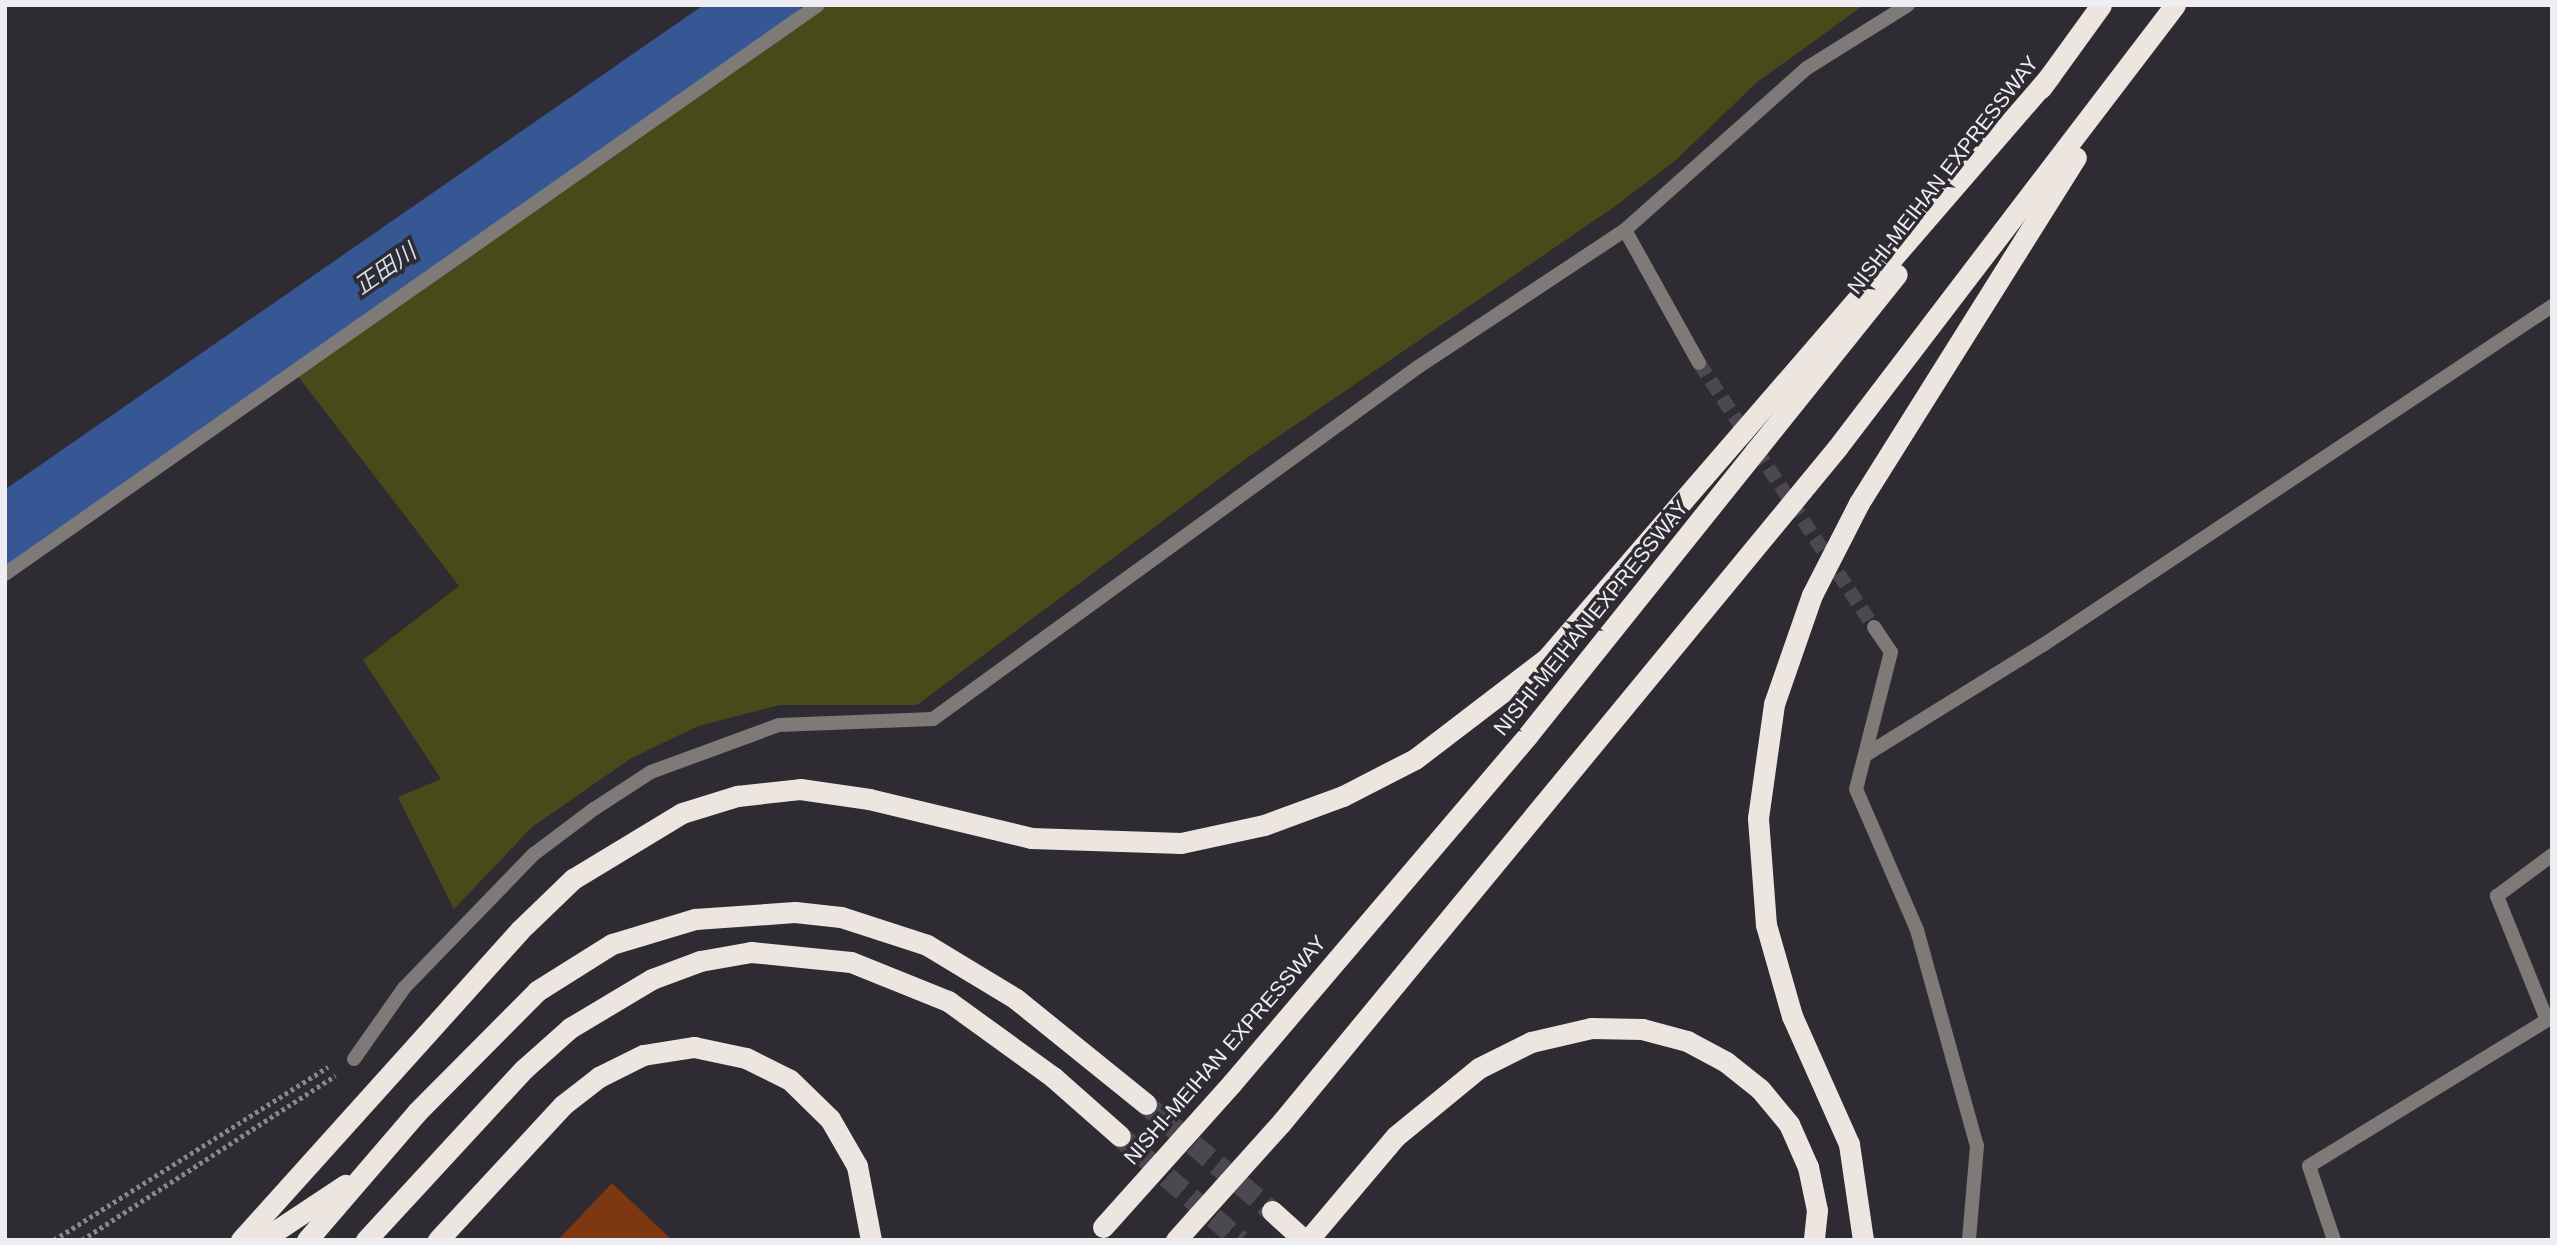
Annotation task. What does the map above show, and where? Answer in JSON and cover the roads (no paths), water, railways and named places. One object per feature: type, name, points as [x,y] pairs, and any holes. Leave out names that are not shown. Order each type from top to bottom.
[{"type":"highway","name":"NISHI-MEIHAN EXPRESSWAY","points":[[1097,1233],[1232,1083],[1528,736],[1792,411],[2050,76],[2101,5]]},
{"type":"highway","points":[[1176,1240],[1281,1122],[1828,459],[2175,5]]},
{"type":"highway","points":[[1863,1240],[1860,1191],[1849,1143],[1792,1016],[1766,925],[1758,818],[1774,704],[1812,595],[1859,503],[2140,54]]},
{"type":"highway","points":[[242,1240],[520,930],[573,879],[682,813],[737,796],[800,789],[869,799],[1031,838],[1181,843],[1264,825],[1343,796],[1415,759],[1483,713],[1555,650],[2050,76]]},
{"type":"highway","points":[[307,1240],[366,1171],[499,1026],[573,965],[653,930],[744,912],[841,917],[927,945],[1016,999],[1146,1104]]},
{"type":"highway","points":[[366,1240],[524,1069],[612,999],[700,961],[751,952],[804,953],[851,962],[948,1001],[1053,1077],[1120,1136]]},
{"type":"highway","points":[[1272,1211],[1306,1240],[1395,1136],[1479,1068],[1531,1042],[1591,1028],[1642,1029],[1687,1041],[1760,1089],[1789,1124],[1808,1167],[1816,1210],[1814,1240]]},
{"type":"highway","points":[[439,1236],[563,1105],[599,1077],[643,1055],[694,1047],[746,1058],[790,1080],[830,1119],[857,1166],[871,1240]]},
{"type":"highway","points":[[286,1230],[329,1141]]},
{"type":"highway","points":[[262,1240],[286,1230],[366,1171]]},
{"type":"highway","points":[[383,1240],[407,1196]]},
{"type":"street","points":[[5,574],[818,5]]},
{"type":"street","points":[[354,1059],[404,988],[534,855],[639,779],[712,746],[779,725],[933,719],[1418,367],[1625,230],[1807,68],[1908,5]]},
{"type":"street","points":[[1625,230],[1699,363]]},
{"type":"street","points":[[1867,754],[2043,645],[2552,306]]},
{"type":"street","points":[[1874,626],[1891,652],[1856,789],[1917,930],[1977,1146],[1969,1240]]},
{"type":"street","points":[[2334,1240],[2308,1166],[2547,1020],[2497,896],[2552,855]]},
{"type":"waterway","name":"正田川","points":[[5,532],[765,5]]},
{"type":"tunnel","points":[[1699,363],[1874,627]]},
{"type":"tunnel","points":[[1146,1104],[1272,1211]]},
{"type":"tunnel","points":[[1120,1136],[1240,1240]]}]
